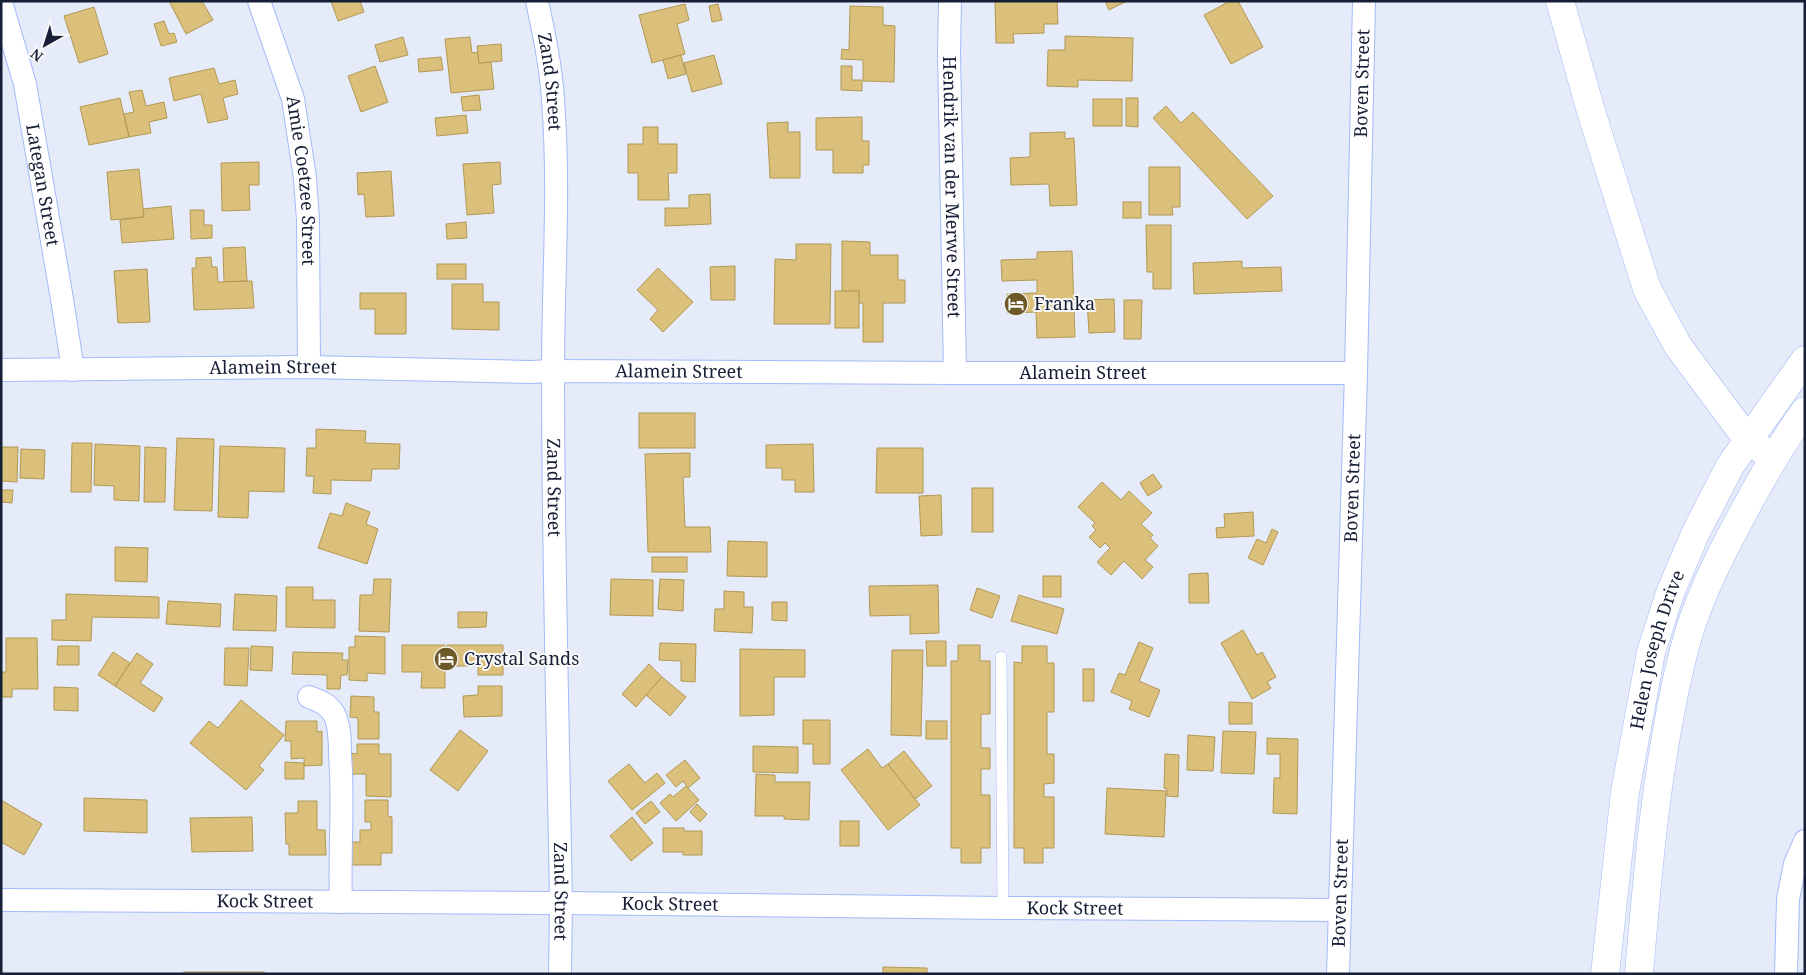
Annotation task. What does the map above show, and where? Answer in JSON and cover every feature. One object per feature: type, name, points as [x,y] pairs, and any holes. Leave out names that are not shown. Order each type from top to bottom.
[{"type":"main road","points":[[1560,1],[1592,117],[1646,289],[1678,346],[1748,440],[1774,458]]},
{"type":"main road","name":"Helen Joseph Drive","points":[[1605,974],[1625,792],[1651,652],[1670,593],[1696,532],[1730,466],[1805,360]]},
{"type":"main road","name":"Helen Joseph Drive","points":[[1638,974],[1647,876],[1665,742],[1683,654],[1700,602],[1726,545],[1774,458],[1805,411]]},
{"type":"street","name":"Amie Coetzee Street","points":[[259,1],[293,99],[305,178],[308,220],[309,367]]},
{"type":"street","name":"Zand Street","points":[[537,1],[553,100],[556,258],[553,371],[561,902],[560,974]]},
{"type":"street","name":"Hendrik van der Merwe Street","points":[[950,1],[949,53],[955,373]]},
{"type":"street","name":"Boven Street","points":[[1338,974],[1356,374],[1364,1]]},
{"type":"street","name":"Lategan Street","points":[[1,2],[25,84],[62,299],[72,370]]},
{"type":"street","name":"Alamein Street","points":[[1,370],[309,367],[530,372],[1356,374]]},
{"type":"street","points":[[309,697],[326,704],[335,716],[339,736],[342,835],[341,902]]},
{"type":"street","points":[[1786,974],[1788,899],[1795,864],[1805,841]]},
{"type":"street","name":"Kock Street","points":[[1,900],[561,902],[1339,910]]},
{"type":"lane","points":[[1001,656],[1003,908]]},
{"type":"building","points":[[169,1],[202,1],[213,20],[186,34]]},
{"type":"building","points":[[331,1],[360,1],[364,12],[338,21]]},
{"type":"building","points":[[995,1],[1057,1],[1058,24],[1044,24],[1044,33],[1013,34],[1014,43],[996,43]]},
{"type":"building","points":[[1105,1],[1127,1],[1109,10]]},
{"type":"building","points":[[1230,1],[1238,1],[1263,47],[1231,64],[1204,15]]},
{"type":"building","points":[[685,4],[689,20],[677,24],[685,54],[652,63],[639,15]]},
{"type":"building","points":[[718,4],[722,20],[712,22],[709,6]]},
{"type":"building","points":[[850,6],[883,7],[883,25],[895,26],[894,82],[863,81],[863,60],[841,59],[842,49],[849,50]]},
{"type":"building","points":[[94,7],[108,54],[79,63],[64,16]]},
{"type":"building","points":[[164,21],[169,34],[174,33],[177,42],[161,46],[154,24]]},
{"type":"building","points":[[1065,36],[1133,38],[1132,81],[1078,80],[1078,87],[1047,86],[1048,50],[1065,50]]},
{"type":"building","points":[[403,37],[408,55],[380,62],[375,45]]},
{"type":"building","points":[[470,37],[472,53],[478,52],[479,63],[491,62],[494,89],[451,93],[445,39]]},
{"type":"building","points":[[501,44],[502,61],[479,63],[477,46]]},
{"type":"building","points":[[681,55],[686,74],[668,79],[663,60]]},
{"type":"building","points":[[714,55],[722,84],[692,92],[684,63]]},
{"type":"building","points":[[441,57],[443,70],[419,72],[418,59]]},
{"type":"building","points":[[375,66],[388,102],[361,112],[348,76]]},
{"type":"building","points":[[841,66],[852,66],[852,80],[862,80],[862,91],[841,90]]},
{"type":"building","points":[[214,68],[219,84],[235,80],[238,94],[223,98],[228,119],[208,123],[201,94],[174,101],[169,78]]},
{"type":"building","points":[[142,90],[146,106],[164,102],[167,118],[149,122],[151,133],[129,137],[124,114],[134,112],[129,92]]},
{"type":"building","points":[[479,95],[481,110],[463,111],[461,97]]},
{"type":"building","points":[[120,98],[129,137],[89,145],[80,107]]},
{"type":"building","points":[[1126,98],[1138,98],[1138,127],[1126,126]]},
{"type":"building","points":[[1093,99],[1122,99],[1122,126],[1093,126]]},
{"type":"building","points":[[1166,106],[1181,123],[1193,112],[1273,196],[1247,219],[1153,118]]},
{"type":"building","points":[[466,115],[468,133],[437,136],[435,118]]},
{"type":"building","points":[[862,117],[862,141],[869,141],[869,165],[863,165],[863,173],[833,173],[833,150],[816,150],[816,118]]},
{"type":"building","points":[[788,122],[788,132],[800,132],[800,178],[770,178],[767,123]]},
{"type":"building","points":[[643,127],[658,127],[658,144],[677,144],[677,173],[668,173],[669,200],[638,200],[638,173],[628,173],[628,144],[643,144]]},
{"type":"building","points":[[1065,132],[1065,139],[1074,138],[1077,205],[1050,206],[1049,184],[1011,185],[1010,158],[1030,157],[1030,133]]},
{"type":"building","points":[[259,162],[259,185],[249,185],[250,210],[222,211],[221,163]]},
{"type":"building","points":[[500,162],[501,184],[492,185],[494,213],[467,215],[463,164]]},
{"type":"building","points":[[1149,167],[1180,167],[1180,207],[1172,207],[1173,215],[1149,215]]},
{"type":"building","points":[[139,169],[144,217],[111,220],[107,172]]},
{"type":"building","points":[[391,171],[394,216],[366,217],[364,194],[358,195],[357,173]]},
{"type":"building","points":[[710,194],[711,224],[665,226],[665,208],[689,208],[689,195]]},
{"type":"building","points":[[1123,202],[1141,202],[1141,218],[1123,218]]},
{"type":"building","points":[[171,206],[174,239],[122,243],[120,220],[144,217],[143,209]]},
{"type":"building","points":[[190,210],[204,210],[204,225],[212,225],[212,238],[191,239]]},
{"type":"building","points":[[466,222],[467,238],[447,239],[446,224]]},
{"type":"building","points":[[1146,225],[1171,225],[1171,289],[1153,289],[1153,272],[1147,272]]},
{"type":"building","points":[[842,241],[870,242],[870,255],[898,255],[898,280],[905,280],[905,303],[883,303],[883,342],[863,342],[863,303],[859,303],[859,291],[842,291]]},
{"type":"building","points":[[796,244],[831,244],[830,324],[774,324],[775,259],[796,260]]},
{"type":"building","points":[[245,247],[247,281],[224,282],[223,248]]},
{"type":"building","points":[[1072,251],[1075,337],[1037,338],[1036,312],[1007,313],[1007,294],[1037,293],[1037,280],[1002,281],[1001,260],[1037,259],[1037,252]]},
{"type":"building","points":[[211,257],[212,267],[217,267],[218,282],[252,281],[254,308],[194,310],[192,268],[196,268],[196,258]]},
{"type":"building","points":[[1242,261],[1242,268],[1281,267],[1282,291],[1194,294],[1193,263]]},
{"type":"building","points":[[437,264],[466,264],[466,279],[437,279]]},
{"type":"building","points":[[735,266],[735,300],[711,300],[710,267]]},
{"type":"building","points":[[658,268],[693,302],[663,332],[650,319],[658,310],[637,290]]},
{"type":"building","points":[[147,269],[150,322],[118,323],[114,271]]},
{"type":"building","points":[[452,284],[483,284],[483,302],[499,302],[499,330],[452,329]]},
{"type":"building","points":[[835,291],[859,291],[859,328],[835,328]]},
{"type":"building","points":[[360,293],[406,293],[406,334],[375,334],[375,309],[360,309]]},
{"type":"building","points":[[1114,299],[1115,332],[1089,333],[1087,300]]},
{"type":"building","points":[[1124,300],[1142,300],[1141,339],[1124,339]]},
{"type":"building","points":[[639,413],[695,413],[695,448],[639,448]]},
{"type":"building","points":[[316,429],[366,431],[365,443],[400,444],[399,469],[372,469],[371,481],[331,480],[331,494],[313,493],[314,476],[306,476],[307,448],[316,448]]},
{"type":"building","points":[[177,438],[214,439],[212,511],[174,510]]},
{"type":"building","points":[[72,443],[92,443],[91,492],[71,492]]},
{"type":"building","points":[[95,444],[140,446],[139,501],[114,500],[114,486],[94,485]]},
{"type":"building","points":[[813,444],[814,492],[795,492],[795,480],[782,480],[782,468],[766,468],[766,445]]},
{"type":"building","points":[[220,446],[285,448],[284,492],[249,491],[248,518],[218,517]]},
{"type":"building","points":[[1,447],[18,447],[17,482],[1,481]]},
{"type":"building","points":[[145,447],[166,448],[165,502],[144,502]]},
{"type":"building","points":[[877,448],[923,448],[923,493],[876,493]]},
{"type":"building","points":[[21,449],[45,450],[44,479],[20,478]]},
{"type":"building","points":[[690,453],[690,477],[683,477],[685,527],[710,527],[711,552],[648,552],[645,454]]},
{"type":"building","points":[[1153,474],[1162,487],[1148,496],[1140,483]]},
{"type":"building","points":[[1102,482],[1121,500],[1129,491],[1152,513],[1141,524],[1153,535],[1150,538],[1158,546],[1145,560],[1153,567],[1142,579],[1124,561],[1111,575],[1097,562],[1110,548],[1105,543],[1100,548],[1089,537],[1096,530],[1092,526],[1095,523],[1078,507]]},
{"type":"building","points":[[972,488],[993,488],[993,532],[972,532]]},
{"type":"building","points":[[1,490],[13,490],[12,503],[1,502]]},
{"type":"building","points":[[941,495],[942,535],[921,536],[919,496]]},
{"type":"building","points":[[346,503],[370,512],[366,524],[378,529],[367,564],[318,548],[330,513],[342,516]]},
{"type":"building","points":[[1253,512],[1254,536],[1217,538],[1216,528],[1225,527],[1224,514]]},
{"type":"building","points":[[1272,529],[1278,532],[1263,565],[1248,558],[1257,539],[1266,543]]},
{"type":"building","points":[[728,541],[767,542],[767,577],[727,576]]},
{"type":"building","points":[[115,547],[148,548],[147,582],[115,581]]},
{"type":"building","points":[[652,557],[687,557],[687,572],[652,572]]},
{"type":"building","points":[[1208,573],[1209,603],[1189,603],[1189,574]]},
{"type":"building","points":[[1043,576],[1061,576],[1061,597],[1043,597]]},
{"type":"building","points":[[374,579],[391,579],[389,632],[359,631],[360,595],[373,595]]},
{"type":"building","points":[[611,579],[653,580],[653,616],[610,615]]},
{"type":"building","points":[[660,579],[684,580],[683,611],[658,609]]},
{"type":"building","points":[[938,585],[939,633],[910,634],[910,615],[870,616],[869,586]]},
{"type":"building","points":[[286,587],[313,587],[313,600],[335,600],[335,628],[286,627]]},
{"type":"building","points":[[977,588],[1000,596],[992,618],[970,610]]},
{"type":"building","points":[[724,591],[744,592],[744,607],[753,607],[752,633],[714,631],[715,609],[724,609]]},
{"type":"building","points":[[66,594],[159,597],[159,618],[92,617],[91,641],[52,640],[52,620],[66,620]]},
{"type":"building","points":[[235,594],[277,596],[276,631],[233,630]]},
{"type":"building","points":[[1019,595],[1064,609],[1057,634],[1011,621]]},
{"type":"building","points":[[168,601],[221,604],[220,627],[166,624]]},
{"type":"building","points":[[772,602],[787,602],[787,621],[772,620]]},
{"type":"building","points":[[458,612],[487,612],[486,627],[458,628]]},
{"type":"building","points":[[1243,630],[1257,655],[1262,652],[1276,677],[1267,682],[1271,688],[1252,699],[1221,643]]},
{"type":"building","points":[[355,636],[385,637],[385,674],[367,673],[367,681],[349,680],[349,647],[355,647]]},
{"type":"building","points":[[6,638],[37,638],[38,689],[12,689],[12,697],[1,697],[1,672],[6,672]]},
{"type":"building","points":[[926,641],[946,641],[946,666],[927,666]]},
{"type":"building","points":[[1139,642],[1153,648],[1139,681],[1160,690],[1149,717],[1129,709],[1132,701],[1111,692],[1119,673],[1125,675]]},
{"type":"building","points":[[660,643],[696,644],[695,682],[681,681],[681,661],[659,660]]},
{"type":"building","points":[[402,645],[445,645],[445,688],[421,688],[422,672],[402,672]]},
{"type":"building","points":[[447,645],[503,645],[503,675],[478,675],[478,666],[447,666]]},
{"type":"building","points":[[958,645],[980,645],[980,661],[990,661],[990,714],[981,714],[981,748],[990,748],[990,769],[981,769],[981,795],[990,795],[990,848],[981,848],[981,863],[961,863],[961,848],[951,848],[951,661],[958,661]]},
{"type":"building","points":[[58,646],[79,646],[79,665],[57,665]]},
{"type":"building","points":[[251,646],[273,647],[272,671],[250,670]]},
{"type":"building","points":[[1022,646],[1047,646],[1047,663],[1054,663],[1054,712],[1047,712],[1047,754],[1054,754],[1054,783],[1044,784],[1044,797],[1054,797],[1054,848],[1043,848],[1043,863],[1024,863],[1024,848],[1014,848],[1014,662],[1022,663]]},
{"type":"building","points":[[225,648],[249,648],[247,686],[224,685]]},
{"type":"building","points":[[740,649],[805,650],[805,677],[774,677],[774,715],[740,716]]},
{"type":"building","points":[[892,650],[923,650],[921,736],[891,735]]},
{"type":"building","points":[[113,652],[130,663],[115,686],[98,675]]},
{"type":"building","points":[[293,652],[343,653],[342,660],[348,660],[347,675],[341,675],[340,689],[327,689],[327,675],[292,674]]},
{"type":"building","points":[[137,653],[153,664],[140,683],[163,698],[154,712],[115,686]]},
{"type":"building","points":[[649,664],[662,677],[636,707],[622,694]]},
{"type":"building","points":[[1083,669],[1094,669],[1094,701],[1083,701]]},
{"type":"building","points":[[662,677],[686,697],[670,716],[646,695]]},
{"type":"building","points":[[478,686],[502,686],[502,716],[464,717],[463,696],[478,695]]},
{"type":"building","points":[[54,687],[78,688],[78,711],[54,710]]},
{"type":"building","points":[[351,696],[374,697],[374,712],[379,712],[379,739],[358,739],[358,718],[350,717]]},
{"type":"building","points":[[241,700],[284,735],[259,766],[264,770],[246,790],[190,743],[209,721],[218,728]]},
{"type":"building","points":[[1229,702],[1252,703],[1252,724],[1229,724]]},
{"type":"building","points":[[803,720],[830,720],[830,764],[813,764],[813,744],[803,744]]},
{"type":"building","points":[[286,721],[317,721],[317,732],[322,731],[322,765],[304,766],[304,758],[291,759],[291,741],[285,741]]},
{"type":"building","points":[[926,721],[947,721],[947,739],[926,739]]},
{"type":"building","points":[[460,730],[488,751],[458,791],[430,770]]},
{"type":"building","points":[[1223,731],[1256,732],[1254,774],[1221,773]]},
{"type":"building","points":[[1188,735],[1215,737],[1213,771],[1187,770]]},
{"type":"building","points":[[1267,738],[1298,739],[1297,814],[1273,813],[1274,778],[1280,778],[1280,754],[1267,754]]},
{"type":"building","points":[[357,744],[379,744],[379,754],[391,754],[391,797],[366,796],[366,774],[351,774],[351,753],[357,754]]},
{"type":"building","points":[[753,746],[798,747],[798,773],[753,772]]},
{"type":"building","points":[[868,749],[882,768],[888,764],[920,805],[888,830],[841,770]]},
{"type":"building","points":[[904,751],[932,786],[915,799],[888,764]]},
{"type":"building","points":[[1165,754],[1179,755],[1178,797],[1167,796],[1167,789],[1164,788]]},
{"type":"building","points":[[685,760],[700,778],[688,788],[683,781],[676,787],[666,775]]},
{"type":"building","points":[[285,762],[304,763],[304,779],[285,779]]},
{"type":"building","points":[[629,764],[645,783],[657,773],[665,783],[632,810],[608,781]]},
{"type":"building","points":[[756,774],[775,775],[775,782],[810,782],[809,820],[784,819],[784,816],[755,816]]},
{"type":"building","points":[[686,786],[699,800],[676,821],[660,803],[670,794],[673,797]]},
{"type":"building","points":[[1107,788],[1166,791],[1164,837],[1105,834]]},
{"type":"building","points":[[84,798],[147,800],[147,833],[84,831]]},
{"type":"building","points":[[1,800],[42,824],[24,855],[1,842]]},
{"type":"building","points":[[365,800],[388,800],[388,816],[392,817],[392,853],[381,853],[381,865],[352,865],[351,842],[360,842],[360,830],[371,830],[371,822],[365,822]]},
{"type":"building","points":[[298,801],[317,801],[317,830],[325,830],[326,855],[289,855],[289,844],[286,844],[285,813],[298,813]]},
{"type":"building","points":[[651,801],[660,812],[645,824],[636,813]]},
{"type":"building","points":[[697,804],[707,814],[700,822],[690,812]]},
{"type":"building","points":[[252,817],[253,851],[192,852],[190,818]]},
{"type":"building","points":[[632,817],[653,843],[631,861],[610,836]]},
{"type":"building","points":[[840,821],[859,821],[859,846],[840,846]]},
{"type":"building","points":[[663,828],[684,828],[684,831],[702,831],[702,855],[683,855],[683,852],[663,852]]},
{"type":"building","points":[[883,967],[927,968],[927,974],[883,974]]},
{"type":"building","points":[[184,972],[264,972],[264,974],[184,974]]},
{"type":"place","name":"Franka","points":[[1016,304]]},
{"type":"place","name":"Crystal Sands","points":[[446,659]]}]
